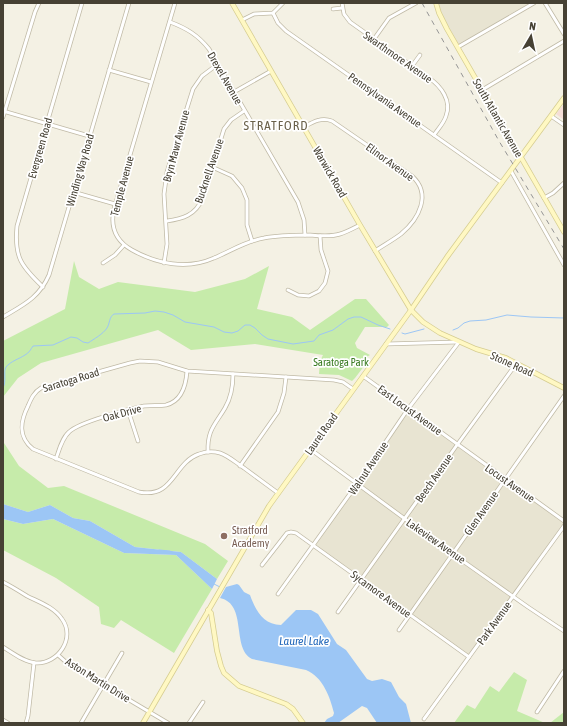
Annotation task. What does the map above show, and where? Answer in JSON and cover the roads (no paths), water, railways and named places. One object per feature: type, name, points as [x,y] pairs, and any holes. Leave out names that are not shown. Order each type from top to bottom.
[{"type":"street","points":[[3,117],[39,3]]},
{"type":"street","name":"Evergreen Road","points":[[43,287],[25,268],[19,259],[16,239],[17,226],[82,3]]},
{"type":"street","name":"Winding Way Road","points":[[3,317],[31,300],[43,287],[49,275],[129,3]]},
{"type":"street","name":"Temple Avenue","points":[[175,3],[112,217],[116,235],[124,245],[142,256],[164,263],[186,264],[203,262],[252,241],[277,236],[320,236],[340,234],[360,225]]},
{"type":"street","name":"Warwick Road","points":[[232,3],[360,225],[411,310],[419,318]]},
{"type":"street","points":[[242,20],[254,14],[273,13],[283,3]]},
{"type":"street","points":[[334,9],[342,8],[342,3]]},
{"type":"street","points":[[374,39],[389,18],[416,3]]},
{"type":"street","name":"South Atlantic Avenue","points":[[436,3],[439,14],[520,158],[564,232]]},
{"type":"street","points":[[458,47],[534,3]]},
{"type":"street","points":[[545,3],[564,34]]},
{"type":"street","name":"Swarthmore Avenue","points":[[342,8],[348,20],[437,84],[447,100],[448,106],[447,115],[434,135]]},
{"type":"street","name":"Pennsylvania Avenue","points":[[273,13],[278,23],[286,31],[502,183]]},
{"type":"street","name":"Drexel Avenue","points":[[170,22],[187,29],[200,38],[209,49],[298,202],[304,220],[305,235]]},
{"type":"street","points":[[482,90],[564,41]]},
{"type":"street","points":[[412,66],[420,55]]},
{"type":"street","name":"Bryn Mawr Avenue","points":[[164,263],[167,244],[164,194],[166,179],[191,93],[199,79],[218,64]]},
{"type":"street","points":[[110,70],[151,82]]},
{"type":"street","points":[[234,92],[271,71]]},
{"type":"street","name":"Laurel Road","points":[[143,723],[278,493],[564,98]]},
{"type":"street","points":[[4,111],[89,136]]},
{"type":"street","name":"Bucknell Avenue","points":[[166,221],[186,217],[196,209],[202,199],[224,129],[231,120],[244,111]]},
{"type":"street","points":[[551,116],[564,125]]},
{"type":"street","name":"Elinor Avenue","points":[[304,127],[320,119],[332,121],[412,176],[419,185],[423,198],[419,213],[407,229],[375,250]]},
{"type":"street","points":[[212,167],[232,176],[238,181],[242,188],[247,200],[247,225],[252,241]]},
{"type":"street","points":[[511,171],[564,265]]},
{"type":"street","points":[[544,198],[553,193],[564,183]]},
{"type":"street","points":[[73,192],[115,204]]},
{"type":"street","points":[[288,290],[301,296],[309,296],[318,292],[325,283],[328,273],[321,250],[320,236]]},
{"type":"street","points":[[103,263],[115,255],[124,245]]},
{"type":"street","points":[[318,292],[320,296]]},
{"type":"street","name":"Stone Road","points":[[419,318],[440,333],[459,342],[506,358],[564,387]]},
{"type":"street","name":"Stone Road","points":[[386,344],[459,342]]},
{"type":"street","name":"Walnut Avenue","points":[[278,594],[357,484],[408,409],[459,342]]},
{"type":"street","name":"Saratoga Road","points":[[208,452],[198,454],[188,460],[167,486],[160,491],[151,493],[136,491],[31,448],[24,439],[21,427],[23,416],[38,390],[47,386],[136,361],[158,362],[188,371],[334,380],[343,382],[353,388]]},
{"type":"street","name":"Beech Avenue","points":[[338,612],[516,364]]},
{"type":"street","name":"Oak Drive","points":[[56,459],[65,436],[74,427],[128,410],[146,406],[167,404],[175,400],[185,389],[188,371]]},
{"type":"street","points":[[234,374],[232,389],[227,403],[210,430],[208,452],[216,452],[224,455],[278,493]]},
{"type":"street","name":"East Locust Avenue","points":[[362,376],[457,445]]},
{"type":"street","points":[[240,466],[276,415],[283,398],[286,377]]},
{"type":"street","name":"Glen Avenue","points":[[399,630],[564,396]]},
{"type":"street","points":[[128,410],[138,441]]},
{"type":"street","name":"Locust Avenue","points":[[457,445],[564,521]]},
{"type":"street","name":"Lakeview Avenue","points":[[310,449],[405,519],[564,631]]},
{"type":"street","name":"Park Avenue","points":[[424,719],[564,526]]},
{"type":"street","name":"Sycamore Avenue","points":[[262,566],[287,533],[296,533],[469,657]]},
{"type":"street","name":"Aston Martin Drive","points":[[3,582],[52,609],[62,618],[66,625],[67,639],[64,647],[58,655],[104,685],[168,723]]},
{"type":"street","points":[[208,610],[211,613],[220,666],[224,673],[239,686],[286,704],[293,709],[303,723]]},
{"type":"street","points":[[3,647],[21,658],[34,663],[47,661],[58,655]]},
{"type":"street","points":[[81,723],[122,653]]},
{"type":"street","points":[[26,723],[34,663]]},
{"type":"street","points":[[537,712],[564,671]]},
{"type":"street","points":[[189,723],[203,702]]},
{"type":"street","points":[[3,720],[8,723]]},
{"type":"water","points":[[3,504],[28,512],[50,505],[73,518],[90,521],[135,547],[181,552],[217,579],[212,589],[176,555],[124,553],[53,519],[23,524],[3,519]]},
{"type":"water","name":"Laurel Lake","points":[[237,584],[244,592],[250,595],[257,611],[269,622],[281,625],[296,610],[311,610],[318,614],[337,644],[346,650],[367,679],[372,681],[382,679],[391,682],[399,697],[406,704],[411,723],[377,723],[367,708],[362,706],[338,723],[324,723],[327,719],[333,716],[334,713],[328,694],[317,677],[306,670],[252,659],[246,653],[242,646],[237,617],[234,609],[229,602],[220,598],[226,587]]},
{"type":"waterway","points":[[3,388],[6,367],[30,351],[33,346],[53,345],[71,337],[88,343],[105,330],[114,314],[145,313],[155,311],[164,312],[185,322],[214,327],[224,332],[232,333],[238,331],[245,325],[250,325],[268,339],[293,344],[314,341],[319,335],[333,330],[348,319],[354,317],[361,317],[390,329]]},
{"type":"waterway","points":[[453,330],[470,321],[486,320],[507,315],[564,318]]},
{"type":"waterway","points":[[402,333],[405,334],[424,329]]},
{"type":"waterway","points":[[159,550],[170,551]]},
{"type":"waterway","points":[[214,584],[220,587]]},
{"type":"railway","points":[[422,3],[499,141],[564,249]]},
{"type":"place","name":"Stratford Academy","points":[[224,536]]},
{"type":"district","name":"STRATFORD","points":[[276,125]]},
{"type":"park label","name":"Saratoga Park","points":[[341,362]]}]
